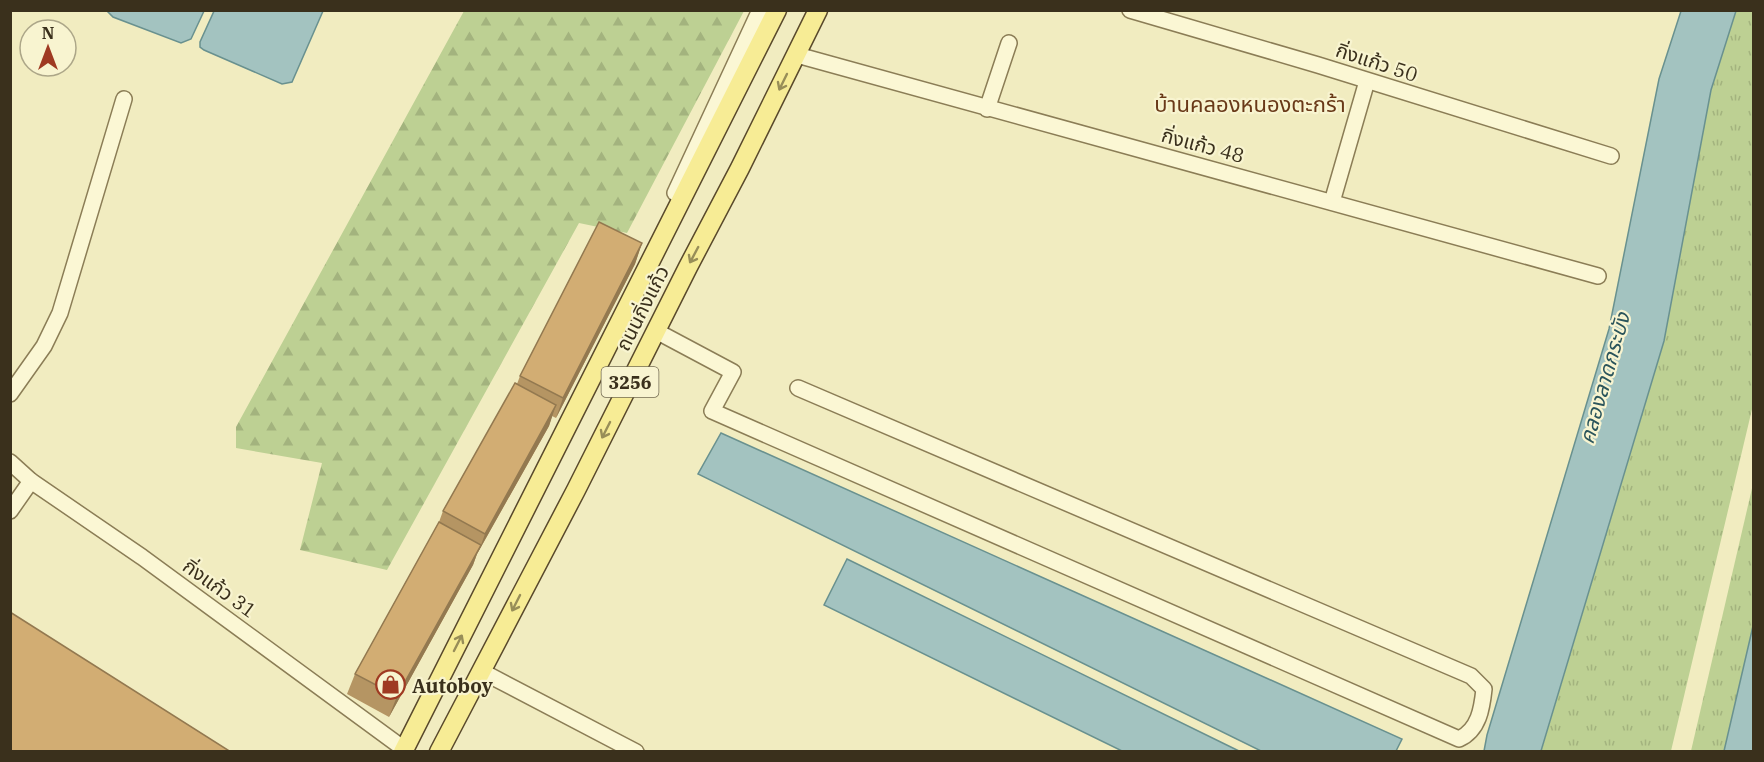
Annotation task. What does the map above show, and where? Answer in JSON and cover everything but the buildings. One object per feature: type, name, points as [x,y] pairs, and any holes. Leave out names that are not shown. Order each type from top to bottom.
[{"type":"main road","name":"ถนนกิ่งแก้ว","points":[[404,750],[777,10]]},
{"type":"main road","name":"ถนนกิ่งแก้ว","points":[[439,752],[576,490],[818,10]]},
{"type":"street","points":[[557,449],[760,10]]},
{"type":"street","name":"กิ่งแก้ว 50","points":[[1130,10],[1611,156]]},
{"type":"street","points":[[987,109],[1009,43]]},
{"type":"street","name":"กิ่งแก้ว 48","points":[[797,55],[1598,276]]},
{"type":"street","points":[[1332,202],[1367,81]]},
{"type":"street","points":[[10,394],[44,346],[60,313],[124,99]]},
{"type":"street","points":[[656,331],[733,372],[711,411],[1459,739],[1468,735],[1481,713],[1484,688],[1471,676],[798,388]]},
{"type":"street","name":"กิ่งแก้ว 31","points":[[10,462],[31,481],[142,556],[404,750]]},
{"type":"street","points":[[10,512],[31,481]]},
{"type":"street","points":[[481,671],[636,752]]},
{"type":"green space","points":[[464,11],[744,11],[627,233],[579,223],[387,570],[300,550],[322,463],[236,448],[236,427]]},
{"type":"green space","points":[[1736,11],[1753,11],[1753,405],[1671,751],[1541,752],[1664,341],[1711,90]]},
{"type":"green space","points":[[1753,484],[1753,626],[1724,751],[1691,751]]},
{"type":"water","points":[[214,10],[323,11],[292,82],[282,84],[200,47]]},
{"type":"water","points":[[107,11],[204,11],[191,39],[181,43],[113,17]]},
{"type":"water","name":"คลองลาดกระบัง","points":[[1681,11],[1736,11],[1711,90],[1664,341],[1541,751],[1484,751],[1609,329],[1659,79]]},
{"type":"water","points":[[721,433],[1402,739],[1396,751],[1261,751],[698,474]]},
{"type":"water","points":[[847,559],[1239,751],[1122,751],[824,605]]},
{"type":"water","points":[[1753,626],[1753,751],[1724,751]]},
{"type":"place","name":"Autoboy","points":[[391,685]]},
{"type":"district","name":"บ้านคลองหนองตะกร้า","points":[[1250,103]]}]
